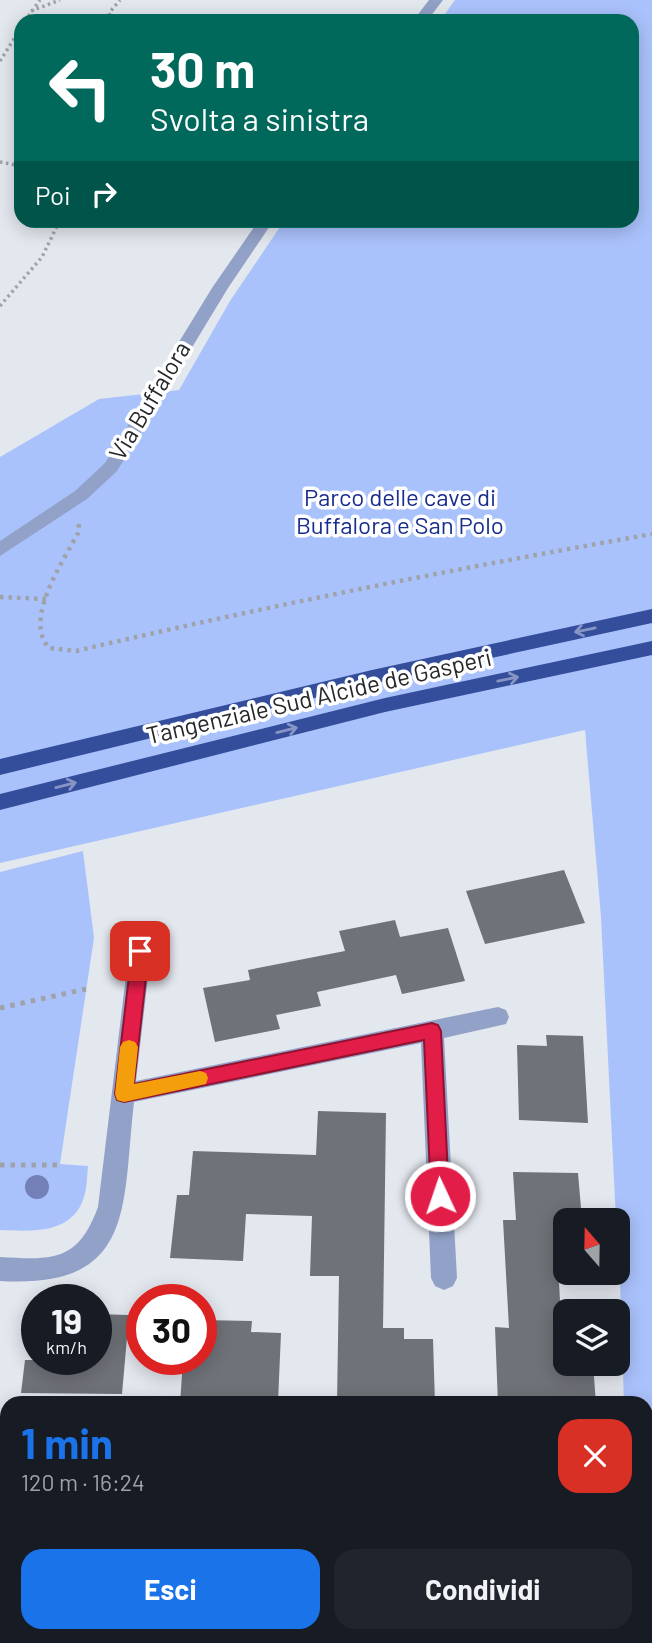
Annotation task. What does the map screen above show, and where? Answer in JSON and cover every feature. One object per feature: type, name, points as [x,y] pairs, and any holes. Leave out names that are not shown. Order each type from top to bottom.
[{"type":"highway","name":"Tangenziale Sud Alcide de Gasperi","points":[[0,767],[372,677],[652,616]]},
{"type":"highway","name":"Tangenziale Sud Alcide de Gasperi","points":[[0,802],[385,705],[652,648]]},
{"type":"street","points":[[425,14],[436,0]]},
{"type":"street","name":"Via Buffalora","points":[[0,550],[81,495],[111,467],[220,288],[261,228]]},
{"type":"street","points":[[0,1269],[43,1271],[74,1261],[95,1243],[110,1207],[140,951]]},
{"type":"street","points":[[124,1094],[498,1017]]},
{"type":"street","points":[[432,1031],[444,1278]]},
{"type":"path","points":[[30,14],[40,0]]},
{"type":"path","points":[[32,11],[60,0]]},
{"type":"path","points":[[109,14],[120,0]]},
{"type":"path","points":[[0,61],[14,39]]},
{"type":"path","points":[[0,306],[42,257],[56,228]]},
{"type":"path","points":[[81,495],[78,533],[46,600],[40,621],[40,636],[49,648],[76,652],[259,609],[486,563],[652,534]]},
{"type":"path","points":[[0,597],[46,600]]},
{"type":"path","points":[[0,1007],[86,989]]},
{"type":"path","points":[[0,1165],[60,1165]]},
{"type":"green space","name":"Parco delle cave di Buffalora e San Polo","points":[[455,0],[652,0],[652,1396],[624,1396],[623,1376],[630,1376],[630,1299],[621,1299],[620,1285],[630,1285],[630,1208],[615,1208],[601,917],[585,730],[0,863],[0,457],[99,399],[179,390],[230,301],[279,228],[639,228],[639,14],[445,14]]},
{"type":"green space","points":[[83,851],[94,938],[60,1164],[88,1166],[85,1192],[77,1211],[69,1220],[59,1225],[36,1230],[0,1230],[0,872]]},
{"type":"building","points":[[564,870],[585,923],[485,944],[466,891]]},
{"type":"building","points":[[395,920],[400,937],[448,928],[465,981],[402,994],[396,975],[317,992],[321,1006],[276,1015],[280,1029],[215,1042],[203,988],[250,980],[248,970],[345,951],[339,931]]},
{"type":"building","points":[[546,1035],[583,1036],[588,1123],[519,1120],[517,1045],[547,1046]]},
{"type":"building","points":[[318,1111],[386,1113],[383,1328],[404,1328],[404,1339],[433,1339],[435,1396],[337,1396],[339,1276],[310,1276],[312,1216],[246,1214],[243,1261],[170,1258],[177,1195],[189,1195],[193,1151],[316,1155]]},
{"type":"building","points":[[513,1172],[578,1173],[581,1208],[553,1208],[553,1285],[559,1285],[560,1299],[553,1299],[553,1376],[594,1376],[595,1396],[498,1396],[495,1327],[509,1328],[503,1220],[516,1220]]},
{"type":"building","points":[[112,1314],[126,1315],[122,1394],[21,1393],[23,1375],[112,1375]]},
{"type":"building","points":[[217,1320],[252,1321],[251,1332],[281,1333],[278,1396],[181,1396],[182,1375],[217,1375]]},
{"type":"slow traffic","points":[[129,1047],[124,1094],[200,1078]]},
{"type":"route","points":[[140,951],[124,1094],[432,1031],[440,1196]]}]
